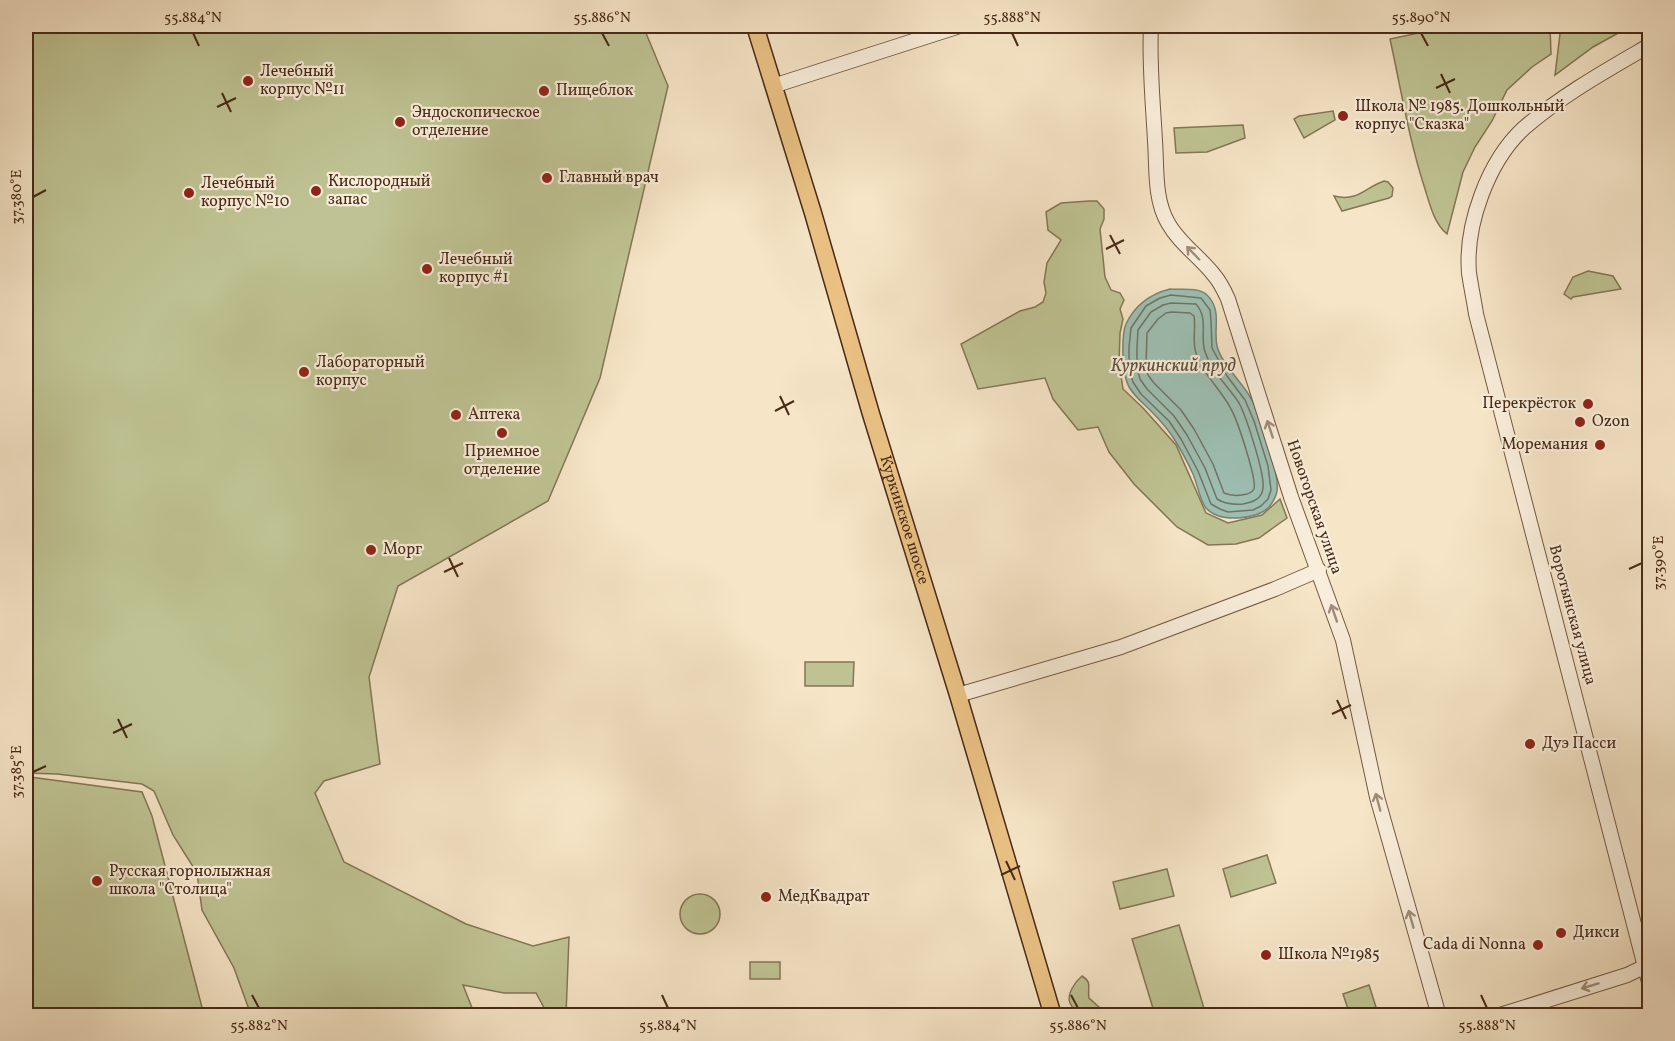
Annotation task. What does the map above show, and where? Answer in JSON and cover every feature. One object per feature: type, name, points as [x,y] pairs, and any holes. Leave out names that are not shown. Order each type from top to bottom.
[{"type":"main road","name":"Куркинское шоссе","points":[[755,26],[1053,1016]]},
{"type":"street","points":[[773,86],[960,26]]},
{"type":"street","name":"Новогорская улица","points":[[1151,26],[1151,73],[1158,187],[1163,213],[1169,225],[1214,274],[1225,292],[1291,497],[1343,640],[1377,797],[1439,1016]]},
{"type":"street","name":"Воротынская улица","points":[[1650,45],[1567,97],[1523,130],[1490,174],[1479,201],[1469,252],[1469,272],[1476,314],[1647,965],[1650,986]]},
{"type":"street","points":[[958,695],[1121,647],[1319,570]]},
{"type":"street","points":[[1497,1016],[1627,975],[1647,965]]},
{"type":"green space","points":[[26,26],[643,26],[668,86],[600,378],[548,501],[398,586],[369,677],[380,764],[324,781],[315,793],[344,862],[466,924],[533,946],[569,937],[566,1015],[548,1015],[536,993],[504,993],[463,985],[474,1015],[251,1015],[234,968],[202,910],[197,873],[173,835],[154,791],[142,784],[57,774],[26,773]]},
{"type":"green space","points":[[1451,26],[1550,26],[1551,54],[1532,67],[1507,90],[1463,172],[1447,234],[1433,213],[1419,171],[1390,39]]},
{"type":"green space","points":[[1559,26],[1631,26],[1593,47],[1555,75]]},
{"type":"green space","points":[[1333,111],[1335,120],[1304,138],[1294,119],[1299,116]]},
{"type":"green space","points":[[1243,125],[1245,138],[1207,152],[1176,153],[1174,128]]},
{"type":"green space","points":[[1384,181],[1393,188],[1392,196],[1389,198],[1342,211],[1334,196],[1355,196]]},
{"type":"green space","points":[[1097,201],[1104,209],[1104,219],[1100,229],[1105,277],[1111,290],[1120,293],[1124,300],[1120,309],[1123,319],[1119,363],[1123,389],[1176,445],[1206,513],[1228,523],[1262,515],[1280,499],[1287,518],[1259,538],[1236,544],[1208,545],[1177,527],[1134,484],[1109,452],[1098,427],[1078,430],[1053,399],[1045,378],[978,389],[961,344],[1020,311],[1043,302],[1046,293],[1044,282],[1047,263],[1061,240],[1048,230],[1046,212],[1061,203]]},
{"type":"green space","points":[[1588,271],[1613,276],[1621,289],[1571,299],[1564,294],[1573,277]]},
{"type":"green space","points":[[805,662],[854,662],[853,686],[805,686]]},
{"type":"green space","name":"Русская горнолыжная школа \"Столица\"","points":[[26,778],[142,792],[152,816],[204,1015],[32,1015],[26,993]]},
{"type":"green space","points":[[1267,855],[1276,883],[1231,897],[1223,869]]},
{"type":"green space","points":[[1167,869],[1174,896],[1120,909],[1113,882]]},
{"type":"green space","points":[[700,894],[714,900],[720,914],[714,928],[700,934],[686,928],[680,914],[686,900]]},
{"type":"green space","points":[[1179,925],[1206,1015],[1155,1015],[1132,939]]},
{"type":"green space","points":[[750,962],[780,962],[780,979],[750,979]]},
{"type":"green space","points":[[1082,976],[1089,983],[1089,998],[1105,1015],[1079,1015],[1071,1005],[1070,992]]},
{"type":"green space","points":[[1369,985],[1376,1007],[1350,1015],[1343,994]]},
{"type":"water","name":"Куркинский пруд","points":[[1170,289],[1198,290],[1211,300],[1216,312],[1216,339],[1219,352],[1249,395],[1258,414],[1272,457],[1277,491],[1269,507],[1256,515],[1228,518],[1212,513],[1206,508],[1193,474],[1173,438],[1127,383],[1123,360],[1123,336],[1126,324],[1144,301]]},
{"type":"place","name":"Лечебный корпус №11","points":[[248,81]]},
{"type":"place","name":"Пищеблок","points":[[544,91]]},
{"type":"place","name":"Школа № 1985. Дошкольный корпус \"Сказка\"","points":[[1343,116]]},
{"type":"place","name":"Эндоскопическое отделение","points":[[400,122]]},
{"type":"place","name":"Главный врач","points":[[547,178]]},
{"type":"place","name":"Кислородный запас","points":[[316,191]]},
{"type":"place","name":"Лечебный корпус №10","points":[[189,193]]},
{"type":"place","name":"Лечебный корпус #1","points":[[427,269]]},
{"type":"place","name":"Лабораторный корпус","points":[[304,372]]},
{"type":"place","name":"Перекрёсток","points":[[1588,404]]},
{"type":"place","name":"Аптека","points":[[456,415]]},
{"type":"place","name":"Ozon","points":[[1580,422]]},
{"type":"place","name":"Приемное отделение","points":[[502,433]]},
{"type":"place","name":"Моремания","points":[[1600,445]]},
{"type":"place","name":"Морг","points":[[371,550]]},
{"type":"place","name":"Дуэ Пасси","points":[[1530,744]]},
{"type":"place","name":"Русская горнолыжная школа \"Столица\"","points":[[97,881]]},
{"type":"place","name":"МедКвадрат","points":[[766,897]]},
{"type":"place","name":"Дикси","points":[[1561,933]]},
{"type":"place","name":"Cada di Nonna","points":[[1538,945]]},
{"type":"place","name":"Школа №1985","points":[[1266,955]]}]
